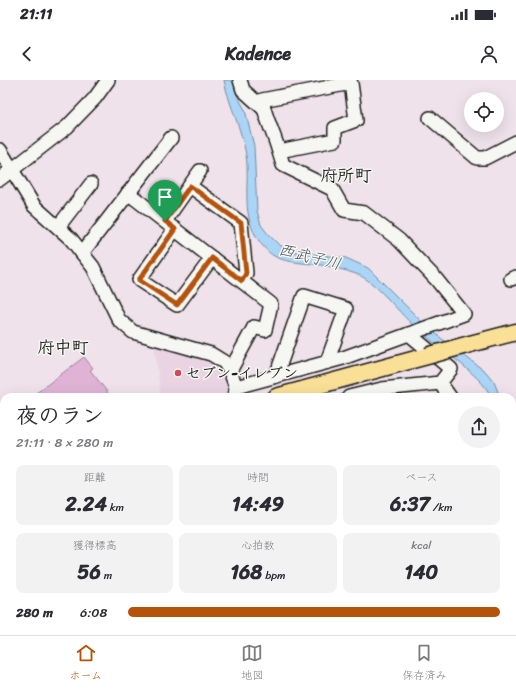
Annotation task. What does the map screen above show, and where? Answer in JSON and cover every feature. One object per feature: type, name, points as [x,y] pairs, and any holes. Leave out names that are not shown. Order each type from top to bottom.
[{"type":"main road","points":[[291,393],[516,332]]},
{"type":"street","points":[[0,180],[67,127],[95,98],[108,80]]},
{"type":"street","points":[[240,80],[243,90],[264,109]]},
{"type":"street","points":[[0,150],[13,169],[34,206],[71,239],[93,267],[119,320],[133,332],[211,354],[224,362],[230,371],[236,392],[276,376],[343,358],[464,314],[436,279],[399,240],[364,213],[344,210],[332,189],[283,165],[262,100],[351,82],[356,120],[335,128],[335,140],[279,151]]},
{"type":"street","points":[[430,118],[477,158],[485,158],[516,142]]},
{"type":"street","points":[[82,253],[170,138]]},
{"type":"street","points":[[200,171],[190,186],[139,280],[177,305],[212,258]]},
{"type":"street","points":[[58,227],[91,184]]},
{"type":"street","points":[[190,186],[241,223],[246,273],[242,281]]},
{"type":"street","points":[[128,193],[271,304],[265,330],[254,327],[230,371]]},
{"type":"street","points":[[276,376],[304,296],[346,309],[328,362]]},
{"type":"street","points":[[366,393],[382,389],[440,383],[451,369],[409,334]]},
{"type":"street","points":[[440,383],[447,393]]},
{"type":"shaded area","points":[[154,344],[212,361],[222,369],[229,385],[227,393],[160,393]]},
{"type":"water","name":"西武子川","points":[[224,80],[234,80],[237,95],[245,110],[254,146],[257,211],[261,225],[268,234],[279,245],[296,252],[346,258],[368,268],[422,322],[486,372],[494,382],[498,393],[489,393],[483,384],[414,326],[378,289],[363,277],[343,270],[321,265],[284,260],[274,256],[264,247],[251,226],[247,207],[246,155],[242,136]]},
{"type":"building","points":[[84,357],[93,368],[90,370],[108,393],[36,393]]},
{"type":"place","name":"セブン-イレブン","points":[[178,373]]},
{"type":"district","name":"府所町","points":[[346,175]]},
{"type":"district","name":"府中町","points":[[63,347]]},
{"type":"route","points":[[190,186],[241,223],[246,273],[242,281],[212,258],[177,305],[139,280],[175,229],[165,221],[190,186]]}]
